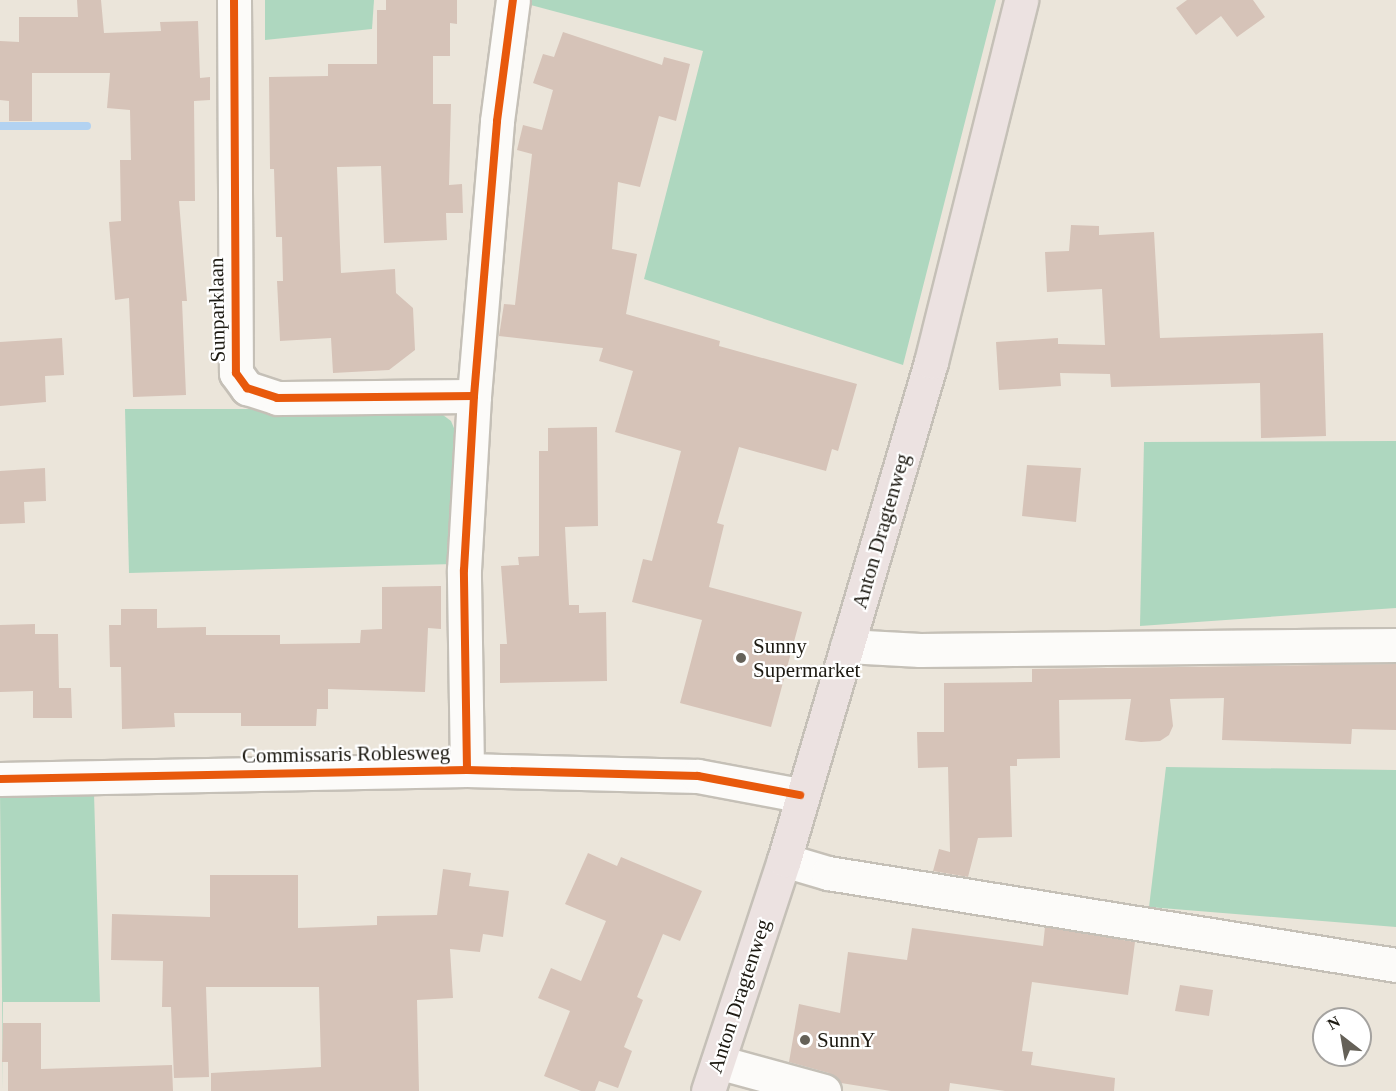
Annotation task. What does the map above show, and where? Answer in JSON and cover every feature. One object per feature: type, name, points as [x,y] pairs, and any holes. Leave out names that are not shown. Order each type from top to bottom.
[{"type":"main road","name":"Anton Dragtenweg","points":[[713,1077],[784,860],[800,795],[847,646],[931,362],[1021,0]]},
{"type":"street","name":"Sunparklaan","points":[[234,0],[236,373],[247,388],[277,398],[474,396]]},
{"type":"street","points":[[467,770],[464,570],[474,396],[497,121],[513,0]]},
{"type":"street","points":[[847,646],[920,651],[1396,645]]},
{"type":"street","name":"Commissaris Roblesweg","points":[[0,779],[467,770],[698,776],[800,795]]},
{"type":"street","points":[[784,860],[828,873],[1396,965]]},
{"type":"street","points":[[713,1077],[824,1091]]},
{"type":"green space","points":[[265,0],[374,0],[372,29],[265,40]]},
{"type":"green space","points":[[528,0],[996,0],[903,365],[644,279],[703,51],[527,4]]},
{"type":"green space","points":[[125,409],[435,409],[451,421],[459,440],[453,564],[129,573]]},
{"type":"green space","points":[[1396,441],[1396,608],[1140,626],[1144,442]]},
{"type":"green space","points":[[1166,767],[1396,770],[1396,927],[1149,907]]},
{"type":"green space","points":[[0,792],[94,793],[100,1002],[3,1002],[3,1091]]},
{"type":"building","points":[[77,0],[101,0],[104,33],[161,31],[160,22],[198,21],[200,78],[210,77],[210,100],[194,101],[195,201],[179,201],[187,301],[182,301],[186,395],[133,397],[129,298],[115,300],[109,222],[121,221],[120,160],[131,160],[130,110],[107,108],[110,73],[32,73],[32,121],[9,121],[9,101],[0,100],[0,41],[19,42],[19,17],[78,17]]},
{"type":"building","points":[[386,0],[457,0],[457,24],[450,23],[450,56],[433,56],[433,104],[451,104],[449,185],[462,184],[463,213],[446,213],[447,240],[384,243],[381,166],[337,167],[341,273],[395,269],[396,293],[413,308],[415,350],[389,370],[333,373],[331,338],[280,341],[277,281],[283,281],[282,237],[276,237],[274,169],[270,169],[269,77],[328,76],[328,64],[377,64],[377,10],[386,10]]},
{"type":"building","points":[[1187,0],[1253,0],[1265,17],[1237,37],[1221,16],[1196,35],[1176,8]]},
{"type":"building","points":[[563,32],[662,65],[664,57],[690,64],[676,121],[659,116],[640,187],[618,182],[612,249],[637,254],[626,314],[720,341],[719,346],[857,384],[838,451],[832,449],[826,471],[739,447],[717,523],[724,525],[709,587],[802,612],[771,727],[680,703],[702,620],[632,602],[643,559],[652,561],[681,451],[615,432],[633,371],[599,361],[603,348],[499,336],[504,304],[515,305],[532,154],[517,150],[523,125],[542,130],[553,90],[533,83],[543,54],[554,57]]},
{"type":"building","points":[[1071,225],[1099,226],[1099,235],[1154,232],[1160,338],[1323,333],[1326,436],[1261,438],[1260,383],[1111,387],[1110,374],[1060,373],[1061,386],[999,390],[996,342],[1058,338],[1058,344],[1105,345],[1102,289],[1047,292],[1045,252],[1069,251]]},
{"type":"building","points":[[62,338],[64,375],[45,376],[46,402],[0,406],[0,342]]},
{"type":"building","points":[[597,427],[598,526],[565,527],[569,605],[579,605],[579,613],[606,612],[607,681],[500,683],[500,644],[507,644],[501,566],[519,565],[518,557],[539,556],[539,451],[548,451],[548,428]]},
{"type":"building","points":[[1027,465],[1081,468],[1076,522],[1022,516]]},
{"type":"building","points":[[45,468],[46,501],[24,502],[25,523],[0,524],[0,471]]},
{"type":"building","points":[[441,586],[441,629],[428,628],[425,692],[328,689],[328,709],[317,709],[316,726],[241,726],[241,713],[174,713],[175,727],[122,729],[121,667],[110,667],[109,625],[121,625],[121,609],[157,609],[157,628],[206,627],[206,635],[280,635],[280,644],[360,643],[361,630],[382,629],[382,587]]},
{"type":"building","points":[[35,624],[35,634],[58,634],[59,688],[71,688],[72,718],[33,718],[33,691],[0,692],[0,625]]},
{"type":"building","points":[[1396,664],[1396,730],[1352,729],[1351,744],[1222,740],[1224,698],[1170,699],[1173,726],[1169,735],[1160,741],[1125,740],[1131,699],[1059,700],[1060,758],[1017,759],[1017,766],[1010,766],[1012,837],[978,838],[968,877],[933,871],[939,849],[950,852],[948,767],[918,768],[917,732],[944,732],[944,683],[1032,682],[1032,669]]},
{"type":"building","points":[[588,853],[617,866],[621,857],[702,891],[680,941],[663,934],[637,997],[643,1000],[624,1047],[632,1051],[618,1088],[599,1081],[595,1091],[581,1091],[544,1076],[570,1011],[538,998],[551,968],[581,981],[606,921],[565,904]]},
{"type":"building","points":[[443,869],[471,873],[469,886],[509,891],[503,937],[483,934],[480,952],[450,949],[453,998],[417,1000],[419,1091],[211,1091],[211,1073],[321,1067],[319,987],[206,987],[209,1077],[174,1078],[171,1007],[162,1007],[163,961],[111,960],[112,914],[210,917],[210,875],[298,875],[298,928],[377,925],[377,916],[437,915]]},
{"type":"building","points":[[1045,927],[1135,942],[1128,995],[1032,982],[1022,1051],[1033,1052],[1031,1065],[1115,1078],[1114,1091],[1005,1091],[950,1083],[949,1091],[891,1091],[841,1083],[829,1073],[789,1062],[799,1004],[840,1013],[848,952],[907,960],[912,928],[1043,946]]},
{"type":"building","points":[[1180,985],[1213,990],[1209,1016],[1175,1011]]},
{"type":"building","points":[[3,1023],[41,1023],[41,1069],[172,1065],[173,1091],[8,1091],[8,1062],[2,1062]]},
{"type":"waterway","points":[[0,126],[87,126]]},
{"type":"cycle path","points":[[234,0],[236,373],[247,388],[277,398],[474,396]]},
{"type":"cycle path","points":[[467,770],[464,570],[474,396],[497,121],[513,0]]},
{"type":"cycle path","points":[[0,779],[467,770],[698,776],[800,795]]},
{"type":"place","name":"Sunny Supermarket","points":[[741,658]]},
{"type":"place","name":"SunnY","points":[[805,1040]]}]
